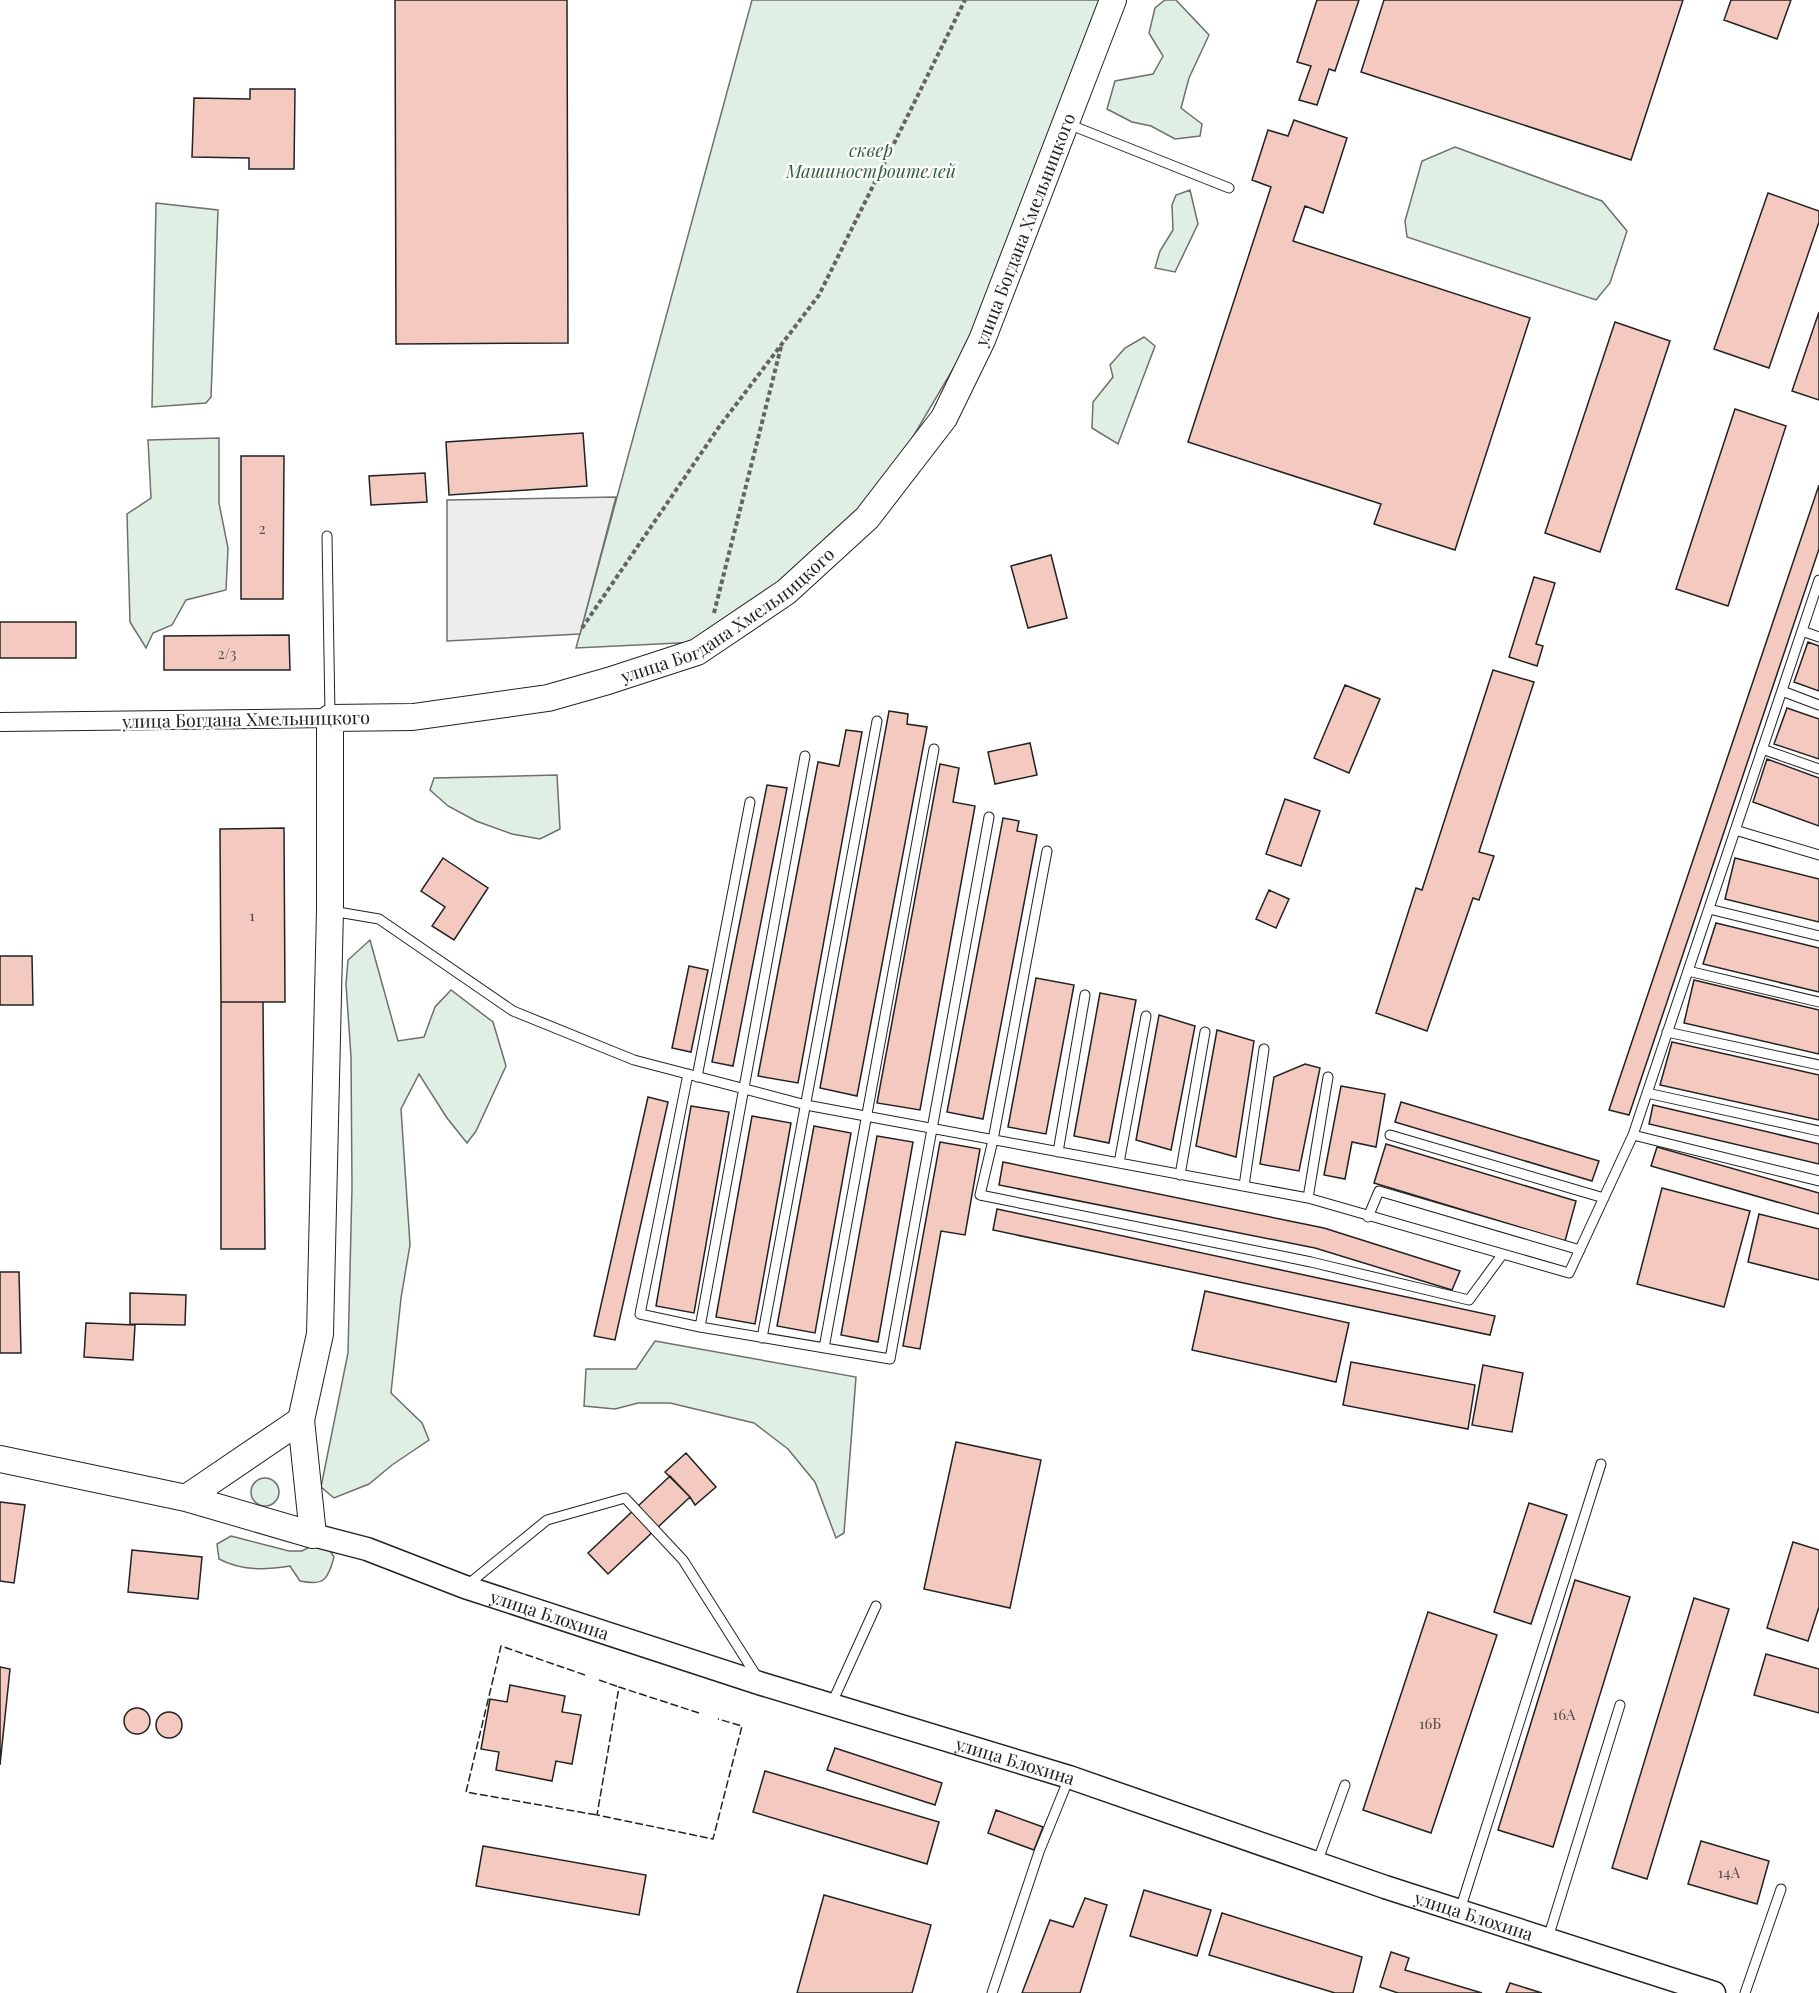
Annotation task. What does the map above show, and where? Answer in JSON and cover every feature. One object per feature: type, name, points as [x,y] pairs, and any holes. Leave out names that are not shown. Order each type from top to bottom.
[{"type":"main road","name":"улица Богдана Хмельницкого","points":[[330,717],[413,717],[558,695],[697,652],[786,592],[867,518],[944,418],[982,340],[1113,0]]},
{"type":"main road","points":[[313,1534],[301,1420],[320,1334],[330,910],[330,717]]},
{"type":"main road","points":[[186,1498],[301,1420]]},
{"type":"main road","name":"улица Блохина","points":[[0,1458],[186,1498],[313,1534]]},
{"type":"street","name":"улица Богдана Хмельницкого","points":[[0,722],[330,717]]},
{"type":"street","name":"улица Блохина","points":[[313,1534],[367,1549],[465,1587],[762,1684],[1069,1777],[1317,1863],[1714,1993]]},
{"type":"lane","points":[[1066,123],[1228,188]]},
{"type":"lane","points":[[327,536],[330,717]]},
{"type":"lane","points":[[330,910],[379,919],[513,1011],[634,1060],[806,1105],[1308,1198],[1569,1273],[1633,1136],[1819,580]]},
{"type":"lane","points":[[1802,631],[1819,637]]},
{"type":"lane","points":[[1782,691],[1819,705]]},
{"type":"lane","points":[[762,1338],[877,721]]},
{"type":"lane","points":[[824,1348],[934,749]]},
{"type":"lane","points":[[1762,749],[1819,769]]},
{"type":"lane","points":[[700,1327],[805,756]]},
{"type":"lane","points":[[750,802],[640,1314],[700,1327],[890,1359],[989,817]]},
{"type":"lane","points":[[1735,830],[1819,855]]},
{"type":"lane","points":[[1047,851],[993,1140],[980,1196],[1311,1262],[1469,1300],[1502,1255]]},
{"type":"lane","points":[[1708,909],[1819,936]]},
{"type":"lane","points":[[1688,971],[1819,1002]]},
{"type":"lane","points":[[1058,1152],[1085,995]]},
{"type":"lane","points":[[1119,1163],[1146,1016]]},
{"type":"lane","points":[[1180,1175],[1205,1032]]},
{"type":"lane","points":[[1667,1032],[1819,1065]]},
{"type":"lane","points":[[1244,1186],[1264,1049]]},
{"type":"lane","points":[[1308,1198],[1328,1077]]},
{"type":"lane","points":[[1647,1092],[1819,1131]]},
{"type":"lane","points":[[1390,1135],[1604,1198]]},
{"type":"lane","points":[[1633,1136],[1819,1181]]},
{"type":"lane","points":[[1368,1217],[1379,1191],[1580,1250]]},
{"type":"lane","points":[[1460,1910],[1601,1464]]},
{"type":"lane","points":[[465,1587],[547,1520],[625,1498],[683,1560],[762,1684]]},
{"type":"lane","points":[[831,1705],[876,1606]]},
{"type":"lane","points":[[1548,1939],[1620,1705]]},
{"type":"lane","points":[[993,1993],[1039,1852],[1069,1777]]},
{"type":"lane","points":[[1317,1863],[1345,1785]]},
{"type":"lane","points":[[1745,1993],[1780,1889]]},
{"type":"path","points":[[582,628],[719,427],[819,295],[965,0]]},
{"type":"path","points":[[712,621],[782,343]]},
{"type":"green space","name":"сквер Машиностроителей","points":[[752,0],[1103,0],[969,342],[891,474],[827,545],[699,642],[576,648]]},
{"type":"green space","points":[[1165,0],[1176,0],[1209,35],[1189,78],[1181,108],[1202,124],[1200,136],[1175,139],[1151,126],[1132,122],[1107,109],[1115,81],[1153,74],[1163,56],[1149,33],[1155,8]]},
{"type":"green space","points":[[1455,147],[1602,201],[1627,231],[1610,283],[1596,300],[1407,237],[1405,221],[1422,161]]},
{"type":"green space","points":[[1190,190],[1198,224],[1175,272],[1155,268],[1160,251],[1173,230],[1172,205],[1176,195]]},
{"type":"green space","points":[[156,203],[218,210],[211,397],[206,403],[152,407]]},
{"type":"green space","points":[[1144,337],[1155,346],[1118,444],[1092,428],[1093,402],[1113,377],[1110,365],[1125,348]]},
{"type":"green space","points":[[219,438],[219,503],[228,548],[226,590],[186,600],[172,625],[153,633],[146,648],[130,622],[127,514],[151,498],[148,440]]},
{"type":"green space","points":[[557,775],[560,829],[540,839],[512,834],[476,821],[448,806],[430,790],[434,778]]},
{"type":"green space","points":[[370,940],[398,1041],[424,1037],[435,1007],[451,990],[493,1022],[506,1066],[476,1131],[467,1143],[447,1118],[419,1074],[401,1109],[410,1245],[401,1298],[391,1393],[422,1423],[429,1440],[369,1484],[334,1498],[321,1487],[348,1353],[352,1187],[351,1057],[346,984],[348,960]]},
{"type":"green space","points":[[655,1341],[856,1377],[844,1533],[836,1538],[815,1482],[788,1449],[754,1423],[670,1403],[638,1403],[615,1409],[584,1406],[586,1369],[636,1369]]},
{"type":"green space","points":[[265,1478],[275,1482],[279,1492],[275,1502],[265,1506],[255,1502],[251,1492],[255,1482]]},
{"type":"green space","points":[[231,1536],[289,1551],[302,1551],[315,1544],[328,1548],[334,1557],[330,1571],[324,1580],[315,1583],[300,1581],[290,1566],[254,1568],[236,1566],[219,1559],[217,1544]]},
{"type":"shaded area","points":[[616,497],[580,634],[447,641],[447,500]]},
{"type":"building","points":[[395,0],[567,0],[568,343],[396,344]]},
{"type":"building","points":[[1317,0],[1359,0],[1335,71],[1329,69],[1317,105],[1299,100],[1311,66],[1297,62]]},
{"type":"building","points":[[1384,0],[1683,0],[1631,160],[1361,72]]},
{"type":"building","points":[[1731,0],[1791,0],[1777,39],[1724,20]]},
{"type":"building","points":[[250,89],[295,89],[294,169],[249,169],[249,158],[192,157],[194,98],[250,99]]},
{"type":"building","points":[[1294,120],[1347,138],[1323,213],[1305,206],[1293,241],[1530,318],[1455,550],[1374,524],[1381,504],[1188,442],[1271,187],[1252,180],[1268,130],[1288,136]]},
{"type":"building","points":[[1768,193],[1819,211],[1819,222],[1769,368],[1714,349]]},
{"type":"building","points":[[1819,312],[1819,400],[1792,391]]},
{"type":"building","points":[[1615,322],[1670,341],[1600,552],[1545,533]]},
{"type":"building","points":[[1735,409],[1786,426],[1728,606],[1676,589]]},
{"type":"building","points":[[583,433],[587,486],[449,495],[446,442]]},
{"type":"building","points":[[241,456],[284,456],[283,599],[241,599]]},
{"type":"building","points":[[425,473],[427,502],[371,505],[369,476]]},
{"type":"building","points":[[1819,485],[1819,549],[1629,1115],[1609,1110]]},
{"type":"building","points":[[1051,555],[1067,618],[1028,628],[1011,566]]},
{"type":"building","points":[[1534,577],[1555,583],[1536,644],[1543,646],[1537,666],[1509,657]]},
{"type":"building","points":[[0,622],[76,622],[76,658],[0,658]]},
{"type":"building","points":[[289,635],[290,670],[164,670],[164,636]]},
{"type":"building","points":[[1808,642],[1819,646],[1819,691],[1794,682]]},
{"type":"building","points":[[1493,670],[1534,682],[1479,852],[1494,856],[1479,900],[1473,898],[1427,1031],[1376,1013],[1416,888],[1422,890]]},
{"type":"building","points":[[1345,685],[1380,699],[1349,773],[1314,758]]},
{"type":"building","points":[[1787,708],[1819,719],[1819,759],[1774,744]]},
{"type":"building","points":[[889,711],[908,714],[907,724],[927,727],[857,1096],[820,1088]]},
{"type":"building","points":[[846,730],[862,732],[798,1083],[758,1076],[818,762],[839,766]]},
{"type":"building","points":[[1030,743],[1037,775],[995,784],[988,752]]},
{"type":"building","points":[[1767,759],[1819,778],[1819,826],[1753,802]]},
{"type":"building","points":[[940,764],[959,768],[953,802],[975,806],[920,1110],[877,1103]]},
{"type":"building","points":[[767,785],[787,788],[733,1066],[712,1062]]},
{"type":"building","points":[[1285,799],[1320,811],[1301,866],[1266,854]]},
{"type":"building","points":[[1003,818],[1019,821],[1017,831],[1037,835],[983,1119],[947,1112]]},
{"type":"building","points":[[284,828],[285,1002],[221,1002],[220,829]]},
{"type":"building","points":[[443,858],[488,888],[454,940],[432,926],[445,907],[421,891]]},
{"type":"building","points":[[1735,858],[1819,879],[1819,922],[1725,899]]},
{"type":"building","points":[[1269,890],[1289,899],[1276,928],[1256,919]]},
{"type":"building","points":[[1716,923],[1819,948],[1819,992],[1703,964]]},
{"type":"building","points":[[0,956],[32,956],[33,1005],[0,1005]]},
{"type":"building","points":[[689,966],[708,970],[691,1052],[672,1048]]},
{"type":"building","points":[[1036,978],[1074,985],[1046,1134],[1008,1127]]},
{"type":"building","points":[[1694,980],[1819,1010],[1819,1054],[1684,1023]]},
{"type":"building","points":[[1100,993],[1136,1000],[1109,1143],[1074,1136]]},
{"type":"building","points":[[221,1002],[263,1002],[265,1249],[221,1249]]},
{"type":"building","points":[[1159,1015],[1195,1026],[1171,1150],[1136,1140]]},
{"type":"building","points":[[1217,1030],[1254,1041],[1236,1157],[1196,1146]]},
{"type":"building","points":[[1672,1042],[1819,1075],[1819,1120],[1660,1085]]},
{"type":"building","points":[[1305,1064],[1320,1068],[1299,1171],[1260,1164],[1274,1077]]},
{"type":"building","points":[[1341,1086],[1385,1094],[1376,1147],[1352,1142],[1345,1179],[1324,1175]]},
{"type":"building","points":[[648,1097],[668,1102],[615,1340],[594,1336]]},
{"type":"building","points":[[1401,1102],[1599,1161],[1592,1181],[1395,1122]]},
{"type":"building","points":[[1653,1105],[1819,1144],[1819,1164],[1649,1124]]},
{"type":"building","points":[[691,1106],[729,1112],[694,1313],[656,1306]]},
{"type":"building","points":[[752,1116],[791,1123],[755,1324],[716,1317]]},
{"type":"building","points":[[814,1126],[851,1133],[815,1333],[777,1326]]},
{"type":"building","points":[[877,1136],[913,1142],[878,1342],[841,1335]]},
{"type":"building","points":[[940,1142],[980,1149],[965,1235],[941,1231],[920,1349],[903,1346]]},
{"type":"building","points":[[1386,1144],[1576,1201],[1565,1241],[1374,1183]]},
{"type":"building","points":[[1657,1147],[1819,1193],[1819,1214],[1651,1166]]},
{"type":"building","points":[[1003,1162],[1324,1228],[1460,1271],[1452,1290],[1315,1248],[999,1185]]},
{"type":"building","points":[[1662,1188],[1750,1211],[1724,1307],[1637,1284]]},
{"type":"building","points":[[997,1209],[1495,1316],[1490,1335],[993,1230]]},
{"type":"building","points":[[1759,1214],[1819,1229],[1819,1280],[1748,1262]]},
{"type":"building","points":[[0,1272],[19,1272],[21,1353],[0,1353]]},
{"type":"building","points":[[1205,1291],[1349,1323],[1336,1382],[1192,1350]]},
{"type":"building","points":[[130,1293],[186,1295],[185,1325],[130,1324]]},
{"type":"building","points":[[86,1323],[135,1325],[133,1360],[84,1357]]},
{"type":"building","points":[[1351,1362],[1475,1385],[1468,1429],[1343,1405]]},
{"type":"building","points":[[1483,1365],[1523,1373],[1512,1432],[1472,1425]]},
{"type":"building","points":[[956,1442],[1041,1460],[1010,1608],[924,1589]]},
{"type":"building","points":[[686,1453],[716,1487],[695,1505],[665,1472]]},
{"type":"building","points":[[670,1476],[690,1497],[608,1574],[588,1553]]},
{"type":"building","points":[[0,1502],[25,1505],[14,1583],[0,1581]]},
{"type":"building","points":[[1529,1503],[1567,1515],[1531,1624],[1494,1612]]},
{"type":"building","points":[[1793,1542],[1819,1550],[1819,1607],[1808,1641],[1767,1628]]},
{"type":"building","points":[[132,1550],[202,1557],[198,1599],[128,1592]]},
{"type":"building","points":[[1575,1580],[1630,1597],[1553,1847],[1498,1830]]},
{"type":"building","points":[[1694,1598],[1729,1609],[1647,1879],[1612,1868]]},
{"type":"building","points":[[1428,1612],[1497,1635],[1431,1833],[1363,1810]]},
{"type":"building","points":[[1766,1654],[1819,1669],[1819,1713],[1754,1695]]},
{"type":"building","points":[[0,1667],[10,1669],[0,1765]]},
{"type":"building","points":[[510,1685],[565,1696],[562,1712],[581,1715],[572,1764],[556,1761],[552,1781],[496,1770],[499,1752],[481,1749],[490,1699],[507,1702]]},
{"type":"building","points":[[137,1708],[146,1712],[150,1721],[146,1730],[137,1734],[128,1730],[124,1721],[128,1712]]},
{"type":"building","points":[[169,1712],[178,1716],[182,1725],[178,1734],[169,1738],[160,1734],[156,1725],[160,1716]]},
{"type":"building","points":[[835,1748],[942,1783],[935,1805],[827,1770]]},
{"type":"building","points":[[765,1771],[939,1822],[927,1864],[753,1812]]},
{"type":"building","points":[[996,1810],[1043,1827],[1034,1850],[988,1833]]},
{"type":"building","points":[[1701,1841],[1769,1861],[1757,1904],[1688,1884]]},
{"type":"building","points":[[483,1846],[646,1875],[639,1915],[476,1886]]},
{"type":"building","points":[[1144,1890],[1211,1910],[1197,1956],[1130,1936]]},
{"type":"building","points":[[824,1895],[931,1925],[912,1993],[797,1993]]},
{"type":"building","points":[[1085,1898],[1107,1905],[1080,1993],[1022,1993],[1050,1920],[1073,1927]]},
{"type":"building","points":[[1222,1913],[1362,1957],[1353,1993],[1335,1993],[1209,1955]]},
{"type":"building","points":[[1391,1952],[1409,1958],[1405,1970],[1482,1993],[1398,1993],[1380,1987]]},
{"type":"building","points":[[1510,1983],[1542,1993],[1506,1993]]},
{"type":"fence","points":[[585,1675],[501,1646],[466,1792],[597,1815]]},
{"type":"fence","points":[[599,1680],[619,1687]]},
{"type":"fence","points":[[699,1713],[619,1687],[597,1815],[713,1839],[742,1726],[718,1719]]}]
